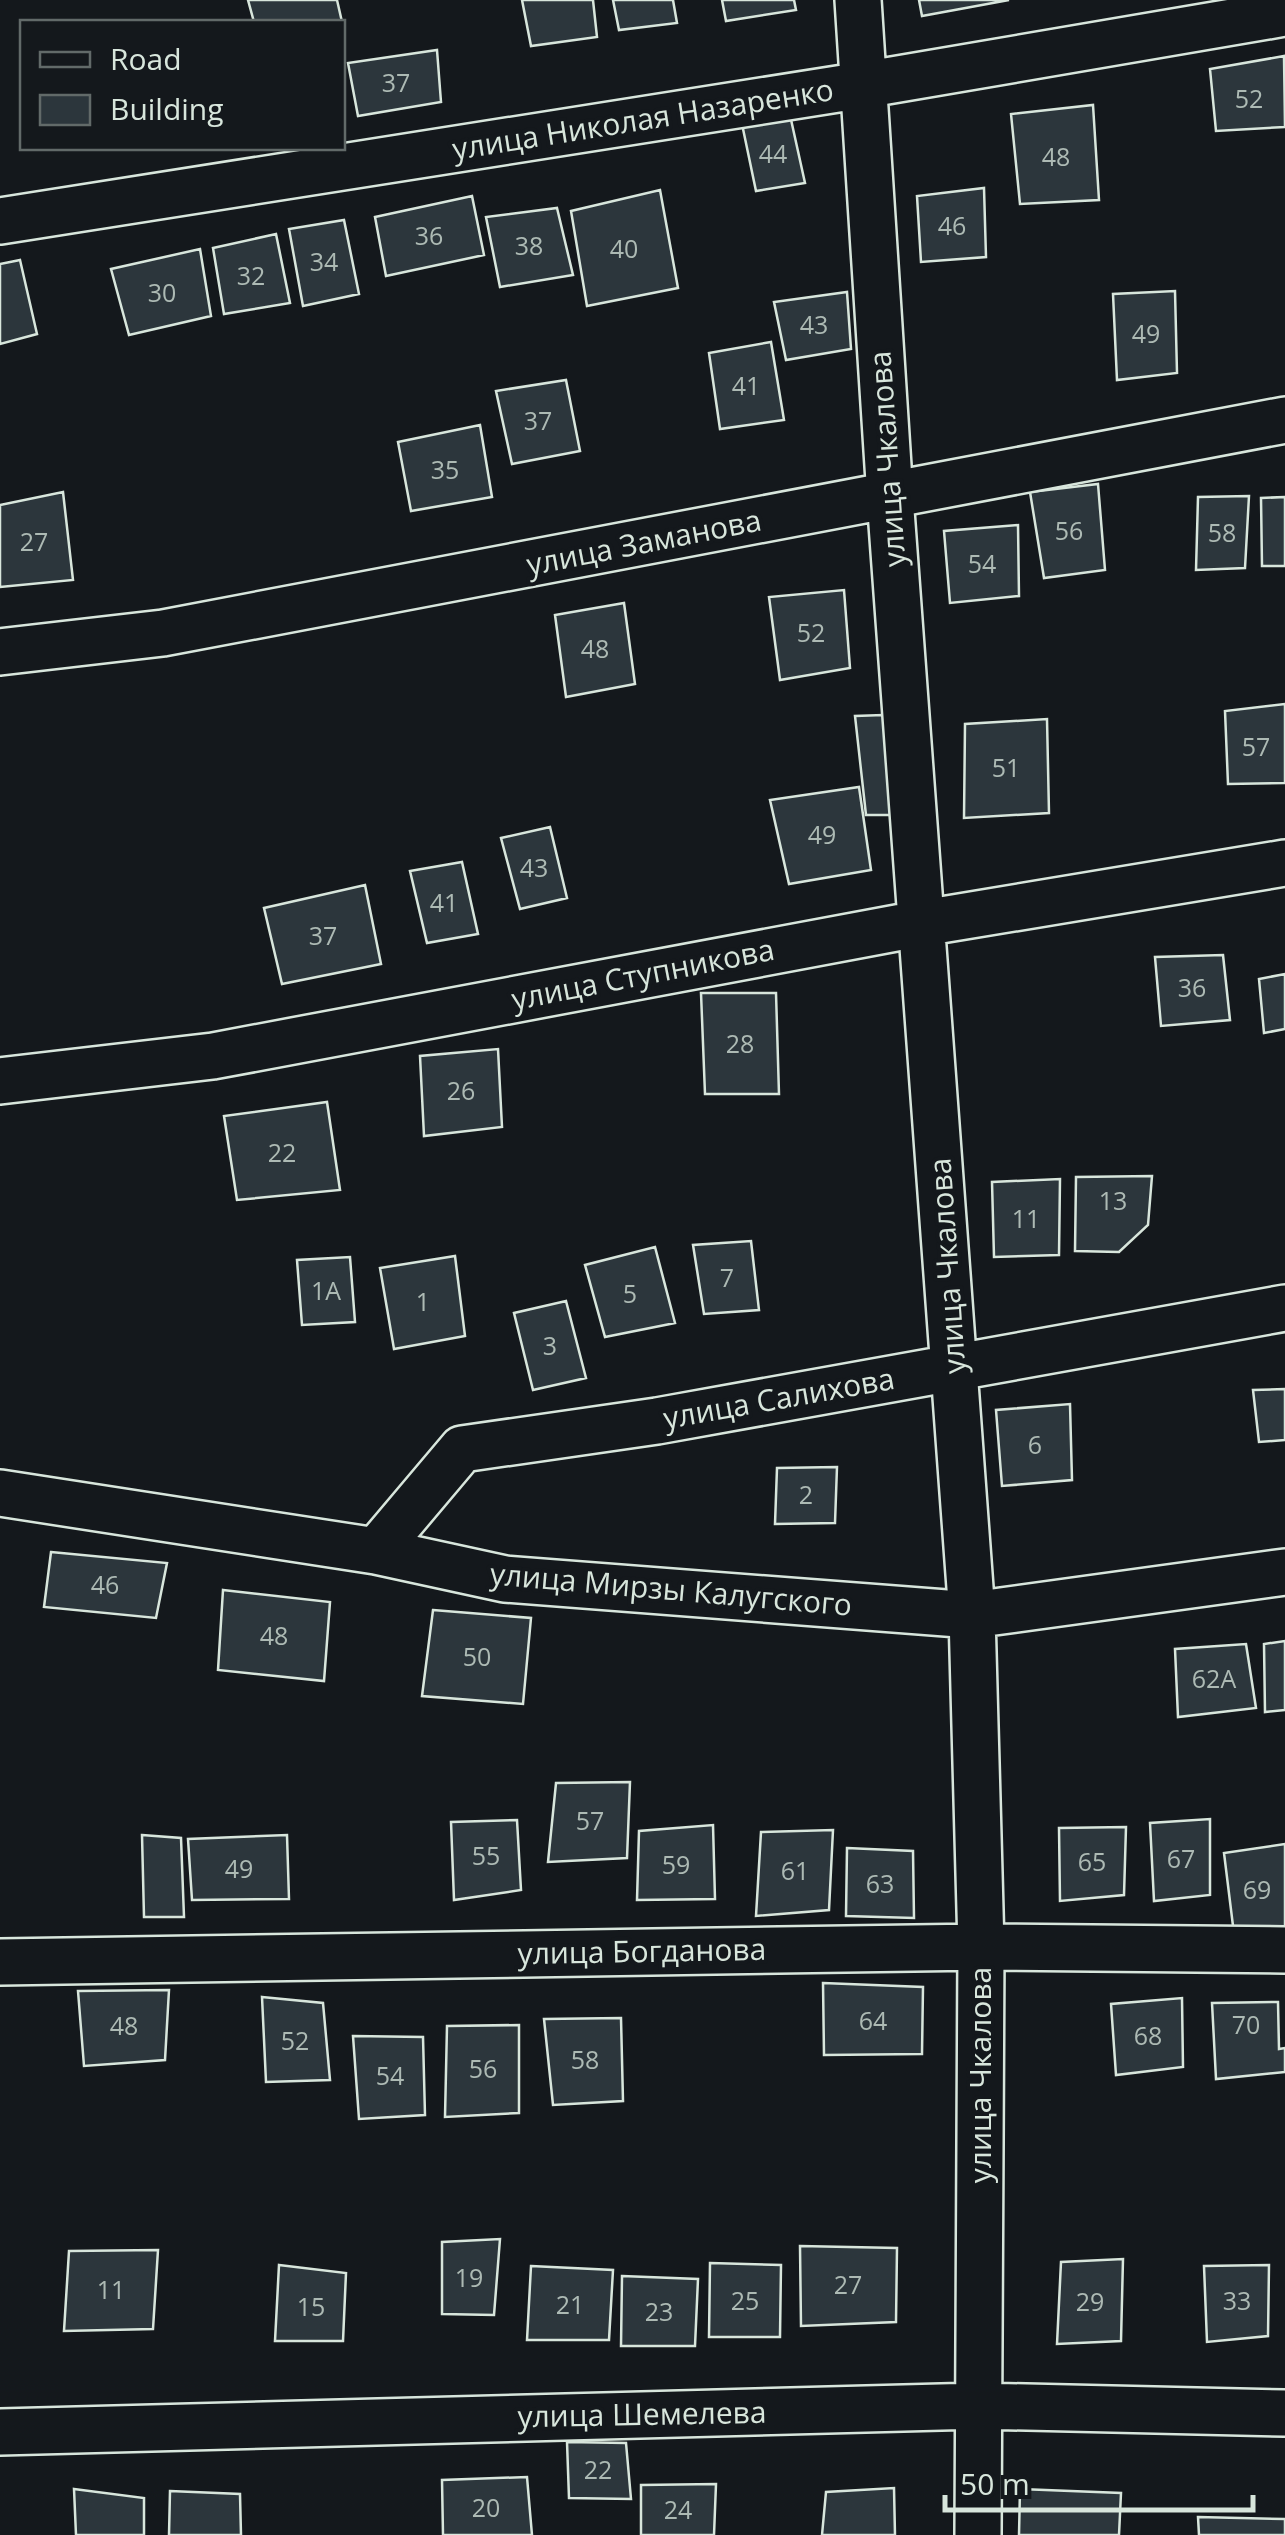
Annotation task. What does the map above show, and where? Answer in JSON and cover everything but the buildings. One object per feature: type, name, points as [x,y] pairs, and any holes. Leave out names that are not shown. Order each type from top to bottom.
[{"type":"street","name":"улица Чкалова","points":[[858,0],[890,497],[972,1615],[981,1947],[978,2535]]},
{"type":"street","name":"улица Николая Назаренко","points":[[0,222],[863,85],[1285,13]]},
{"type":"street","name":"улица Заманова","points":[[0,652],[162,633],[1285,420]]},
{"type":"street","name":"улица Ступникова","points":[[0,1081],[213,1056],[923,923],[1285,863]]},
{"type":"street","name":"улица Салихова","points":[[376,1551],[462,1449],[656,1420],[1285,1308]]},
{"type":"street","name":"улица Мирзы Калугского","points":[[0,1493],[376,1551],[504,1579],[972,1615],[1285,1572]]},
{"type":"street","name":"улица Богданова","points":[[0,1962],[981,1947],[1285,1950]]},
{"type":"street","name":"улица Шемелева","points":[[0,2432],[979,2406],[1285,2413]]}]
